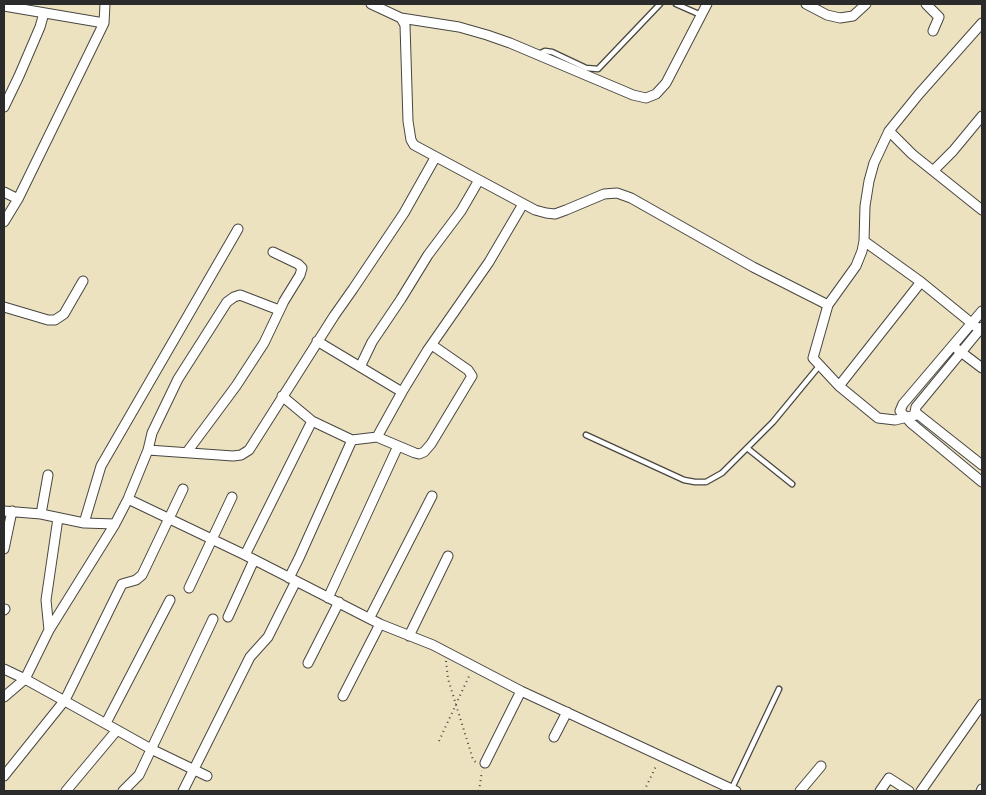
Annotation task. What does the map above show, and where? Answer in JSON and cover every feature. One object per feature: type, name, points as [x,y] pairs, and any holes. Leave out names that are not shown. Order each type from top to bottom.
[{"type":"street","points":[[4,222],[18,199],[104,23],[105,4]]},
{"type":"street","points":[[371,4],[401,18],[459,26],[510,43],[633,95],[646,98],[661,90],[666,83],[707,4]]},
{"type":"street","points":[[806,4],[827,15],[840,18],[853,16],[866,4]]},
{"type":"street","points":[[926,4],[939,17],[939,22],[933,31]]},
{"type":"street","points":[[4,6],[104,23]]},
{"type":"street","points":[[4,107],[40,27],[44,13]]},
{"type":"street","points":[[401,18],[405,25],[408,121],[411,140],[414,146],[535,210],[555,214],[604,194],[616,193],[631,198],[753,267],[828,305]]},
{"type":"street","points":[[973,474],[982,465],[916,415],[888,420],[878,418],[839,386],[813,358],[828,305],[856,266],[862,251],[864,241],[864,206],[869,181],[874,163],[889,131],[982,23]]},
{"type":"street","points":[[934,170],[953,151],[982,116]]},
{"type":"street","points":[[889,131],[912,154],[982,210]]},
{"type":"street","points":[[148,450],[233,456],[241,455],[249,450],[317,341],[404,213],[435,158]]},
{"type":"street","points":[[360,366],[372,342],[402,299],[428,255],[461,211],[479,180]]},
{"type":"street","points":[[4,192],[18,199]]},
{"type":"street","points":[[377,437],[402,392],[489,262],[523,204]]},
{"type":"street","points":[[84,523],[101,466],[238,229]]},
{"type":"street","points":[[864,241],[981,328],[916,407],[916,415]]},
{"type":"street","points":[[187,452],[236,386],[264,343],[279,310],[300,275],[302,268],[294,261],[273,252]]},
{"type":"street","points":[[4,307],[48,320],[55,320],[64,314],[83,281]]},
{"type":"street","points":[[839,386],[921,282]]},
{"type":"street","points":[[4,697],[25,679],[48,630],[115,524],[128,499],[148,450],[152,433],[178,379],[227,302],[240,295],[279,310]]},
{"type":"street","points":[[982,311],[901,406],[900,411],[982,482]]},
{"type":"street","points":[[317,341],[402,392]]},
{"type":"street","points":[[282,396],[312,422],[352,440],[377,437],[415,453],[424,452],[431,444],[472,376],[468,370],[432,345]]},
{"type":"street","points":[[952,346],[982,368]]},
{"type":"street","points":[[245,555],[312,422]]},
{"type":"street","points":[[183,791],[250,658],[268,637],[292,580],[299,558],[352,440]]},
{"type":"street","points":[[328,598],[398,446]]},
{"type":"street","points":[[42,514],[48,475]]},
{"type":"street","points":[[4,776],[65,700],[122,584],[136,580],[142,575],[184,489]]},
{"type":"street","points":[[370,617],[432,496]]},
{"type":"street","points":[[189,588],[232,497]]},
{"type":"street","points":[[128,499],[370,617],[380,624],[444,652],[521,691],[734,790]]},
{"type":"street","points":[[4,549],[8,511],[42,514],[84,523],[115,524]]},
{"type":"street","points":[[48,630],[46,600],[58,518]]},
{"type":"street","points":[[409,636],[448,556]]},
{"type":"street","points":[[228,617],[254,560]]},
{"type":"street","points":[[106,724],[170,600]]},
{"type":"street","points":[[308,664],[339,602]]},
{"type":"street","points":[[123,791],[139,775],[144,760],[213,618]]},
{"type":"street","points":[[343,696],[380,624]]},
{"type":"street","points":[[4,669],[65,700],[151,749],[207,776]]},
{"type":"street","points":[[484,765],[521,691]]},
{"type":"street","points":[[921,791],[982,704]]},
{"type":"street","points":[[554,737],[567,712]]},
{"type":"street","points":[[66,791],[117,730]]},
{"type":"street","points":[[800,791],[821,766]]},
{"type":"street","points":[[880,791],[889,778],[909,791]]},
{"type":"lane","points":[[537,55],[545,51],[552,52],[586,68],[598,69],[660,4]]},
{"type":"lane","points":[[676,4],[701,15]]},
{"type":"lane","points":[[586,434],[684,480],[706,482],[722,473],[773,422],[820,365]]},
{"type":"lane","points":[[747,448],[792,484]]},
{"type":"lane","points":[[734,790],[779,689]]},
{"type":"path","points":[[444,652],[448,680],[473,760],[484,765],[480,791]]},
{"type":"path","points":[[440,741],[472,667]]},
{"type":"path","points":[[644,791],[657,764]]}]
